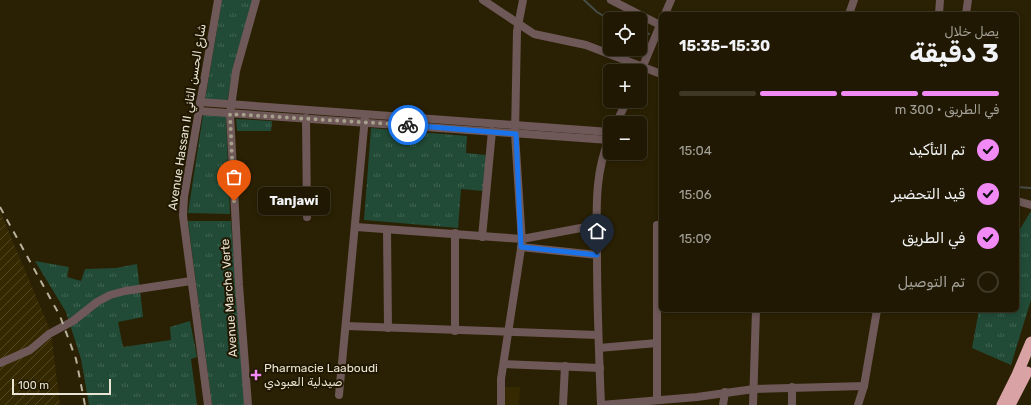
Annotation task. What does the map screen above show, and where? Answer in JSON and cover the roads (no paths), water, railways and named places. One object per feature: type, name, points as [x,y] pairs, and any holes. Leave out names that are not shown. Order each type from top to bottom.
[{"type":"highway","points":[[1002,405],[1031,342]]},
{"type":"highway","points":[[1010,405],[1031,363]]},
{"type":"street","name":"Avenue Hassan II شارع الحسن الثاني","points":[[208,405],[184,228],[183,207],[218,0]]},
{"type":"street","name":"Avenue Marche Verte","points":[[248,405],[239,285],[230,104],[239,58],[256,0]]},
{"type":"street","points":[[483,0],[534,34],[586,45],[628,64]]},
{"type":"street","points":[[501,405],[501,379],[522,243],[516,125],[518,24],[524,0]]},
{"type":"street","points":[[611,0],[659,23]]},
{"type":"street","points":[[666,12],[671,0]]},
{"type":"street","points":[[850,12],[854,0]]},
{"type":"street","points":[[939,12],[940,0]]},
{"type":"street","points":[[966,12],[968,0]]},
{"type":"street","points":[[644,64],[659,29]]},
{"type":"street","points":[[647,71],[659,74]]},
{"type":"street","points":[[200,102],[492,130],[516,134],[603,136]]},
{"type":"street","points":[[199,111],[306,118],[365,118],[516,125],[603,135]]},
{"type":"street","points":[[306,118],[307,217]]},
{"type":"street","points":[[340,395],[365,118]]},
{"type":"street","points":[[482,237],[492,130]]},
{"type":"street","points":[[603,159],[598,175],[596,194],[598,335],[601,405],[754,389],[864,386]]},
{"type":"street","points":[[1019,202],[1031,205]]},
{"type":"street","points":[[522,243],[597,225]]},
{"type":"street","points":[[657,225],[659,270],[657,400]]},
{"type":"street","points":[[356,227],[455,233],[597,255]]},
{"type":"street","points":[[387,230],[388,328]]},
{"type":"street","points":[[455,233],[455,331]]},
{"type":"street","points":[[0,363],[30,350],[49,334],[73,321],[97,302],[110,295],[125,291],[191,281]]},
{"type":"street","points":[[753,405],[756,312]]},
{"type":"street","points":[[858,405],[864,386],[877,312]]},
{"type":"street","points":[[346,326],[598,335]]},
{"type":"street","points":[[599,348],[657,343]]},
{"type":"street","points":[[504,364],[600,368]]},
{"type":"street","points":[[563,405],[565,366]]},
{"type":"street","points":[[792,387],[792,405]]},
{"type":"street","points":[[723,405],[725,392]]},
{"type":"waterway","points":[[584,0],[603,16]]},
{"type":"waterway","points":[[1019,187],[1031,188]]},
{"type":"railway","points":[[0,207],[60,316],[76,359],[85,405]]},
{"type":"place","name":"Tanjawi","points":[[234,201]]},
{"type":"place","name":"Pharmacie Laaboudi صيدلية العبودي","points":[[256,375]]}]
